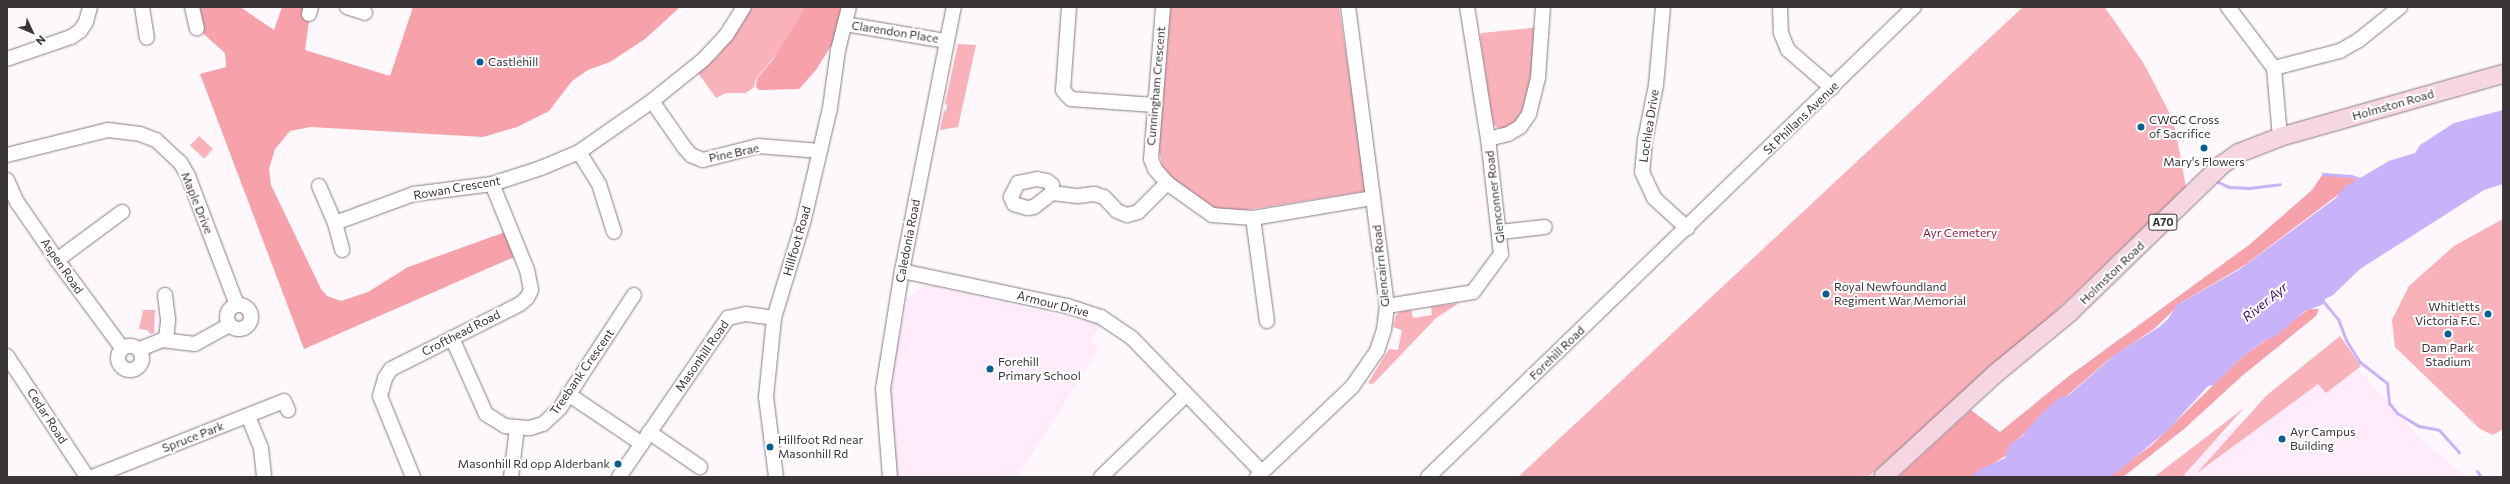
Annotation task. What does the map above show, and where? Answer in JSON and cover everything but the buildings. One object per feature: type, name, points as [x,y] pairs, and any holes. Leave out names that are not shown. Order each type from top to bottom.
[{"type":"main road","name":"Holmston Road","points":[[1883,477],[1995,374],[2069,313],[2223,164],[2239,153],[2280,137],[2503,74]]},
{"type":"street","points":[[7,59],[72,37],[86,22],[90,7]]},
{"type":"street","points":[[142,7],[147,38]]},
{"type":"street","points":[[192,7],[197,28]]},
{"type":"street","points":[[347,7],[365,13]]},
{"type":"street","name":"Rowan Crescent","points":[[334,223],[414,194],[492,184],[579,152],[652,101],[703,60],[727,34],[744,7]]},
{"type":"street","name":"Hillfoot Road","points":[[776,477],[766,397],[774,318],[804,219],[830,108],[838,50],[849,7]]},
{"type":"street","name":"Caledonia Road","points":[[890,477],[883,389],[902,271],[946,40],[954,7]]},
{"type":"street","points":[[1069,7],[1063,90],[1067,95],[1071,99],[1154,105]]},
{"type":"street","name":"Cunningham Crescent","points":[[1163,7],[1154,105],[1151,159],[1155,169],[1167,183],[1212,215],[1253,218],[1373,198]]},
{"type":"street","name":"Glencairn Road","points":[[1260,475],[1352,387],[1377,352],[1384,330],[1387,306],[1348,7]]},
{"type":"street","name":"Glenconner Road","points":[[1387,306],[1473,292],[1502,254],[1488,139],[1467,7]]},
{"type":"street","points":[[1488,139],[1508,134],[1520,127],[1528,114],[1538,78],[1543,7]]},
{"type":"street","name":"Lochlea Drive","points":[[1663,7],[1656,85],[1645,140],[1642,172],[1654,198],[1687,228]]},
{"type":"street","points":[[1780,7],[1780,34],[1786,47],[1832,88]]},
{"type":"street","name":"St Phillans Avenue","points":[[1687,228],[1914,7]]},
{"type":"street","points":[[2228,7],[2274,68],[2280,137]]},
{"type":"street","points":[[2274,68],[2340,51],[2359,40],[2400,7]]},
{"type":"street","name":"Clarendon Place","points":[[845,24],[946,40]]},
{"type":"street","name":"Pine Brae","points":[[652,101],[684,147],[691,155],[703,160],[758,146],[820,151]]},
{"type":"street","name":"Maple Drive","points":[[7,155],[108,130],[140,134],[156,140],[180,162],[188,176],[237,305],[249,309],[251,322],[241,330],[229,325]]},
{"type":"street","points":[[579,152],[599,184],[614,232]]},
{"type":"street","name":"Aspen Road","points":[[7,180],[17,202],[57,260],[122,348]]},
{"type":"street","points":[[1052,193],[1078,196],[1094,194],[1104,197],[1117,211],[1127,215],[1138,212],[1167,183]]},
{"type":"street","name":"Crofthead Road","points":[[413,477],[380,396],[382,386],[391,369],[520,304],[527,298],[531,290],[527,270],[492,184]]},
{"type":"street","points":[[319,186],[334,223],[342,250]]},
{"type":"street","points":[[57,260],[122,212]]},
{"type":"street","points":[[1253,218],[1267,321]]},
{"type":"street","points":[[1500,232],[1545,227]]},
{"type":"street","name":"Forehill Road","points":[[1428,477],[1687,228]]},
{"type":"street","name":"Armour Drive","points":[[902,271],[1067,306],[1101,317],[1132,338],[1260,475]]},
{"type":"street","points":[[165,295],[168,321],[166,340]]},
{"type":"street","name":"Treebank Crescent","points":[[452,338],[486,414],[505,426],[516,428],[543,424],[560,408],[634,295]]},
{"type":"street","points":[[140,349],[153,342],[166,340],[195,344],[207,340],[229,325],[228,313],[237,305]]},
{"type":"street","name":"Masonhill Road","points":[[619,477],[728,318],[746,314],[774,318]]},
{"type":"street","points":[[131,345],[140,349],[142,361],[137,368],[130,370],[119,363],[118,355],[122,348],[131,345]]},
{"type":"street","name":"Cedar Road","points":[[7,356],[87,477]]},
{"type":"street","points":[[568,394],[700,467]]},
{"type":"street","points":[[1101,477],[1186,395]]},
{"type":"street","name":"Spruce Park","points":[[92,477],[284,401],[288,410]]},
{"type":"street","points":[[248,416],[261,448],[264,477]]},
{"type":"street","points":[[511,477],[516,428]]},
{"type":"shaded area","points":[[192,7],[240,7],[274,30],[282,7],[311,7],[305,50],[390,76],[413,7],[680,7],[645,39],[610,62],[588,70],[572,81],[549,111],[517,127],[483,137],[311,127],[290,131],[275,149],[269,169],[271,185],[321,289],[327,296],[341,301],[368,292],[408,267],[511,230],[521,254],[304,349],[200,74],[226,67],[225,53],[197,28]]},
{"type":"shaded area","points":[[805,7],[849,7],[845,24],[816,70],[799,89],[759,90],[756,87],[757,79],[774,58]]},
{"type":"shaded area","points":[[2323,174],[2359,179],[2245,265],[2182,302],[2154,329],[2109,359],[2013,443],[2007,455],[1971,477],[1898,477],[1971,410],[2000,432],[2069,376],[2249,245],[2312,190]]},
{"type":"shaded area","name":"Forehill Primary School","points":[[926,285],[1102,325],[1090,340],[1100,348],[1017,477],[896,477],[889,390],[907,298]]},
{"type":"shaded area","points":[[2309,309],[2319,309],[2316,316],[2243,375],[2184,429],[2123,477],[2108,477],[2152,445],[2241,358]]},
{"type":"shaded area","points":[[2344,353],[2420,438],[2466,477],[2160,477]]},
{"type":"green space","points":[[751,7],[805,7],[778,52],[756,79],[754,87],[746,93],[726,93],[716,98],[698,73],[717,57],[740,28]]},
{"type":"green space","points":[[1169,7],[1339,7],[1367,191],[1240,211],[1215,209],[1171,179],[1162,165],[1158,146]]},
{"type":"green space","name":"Ayr Cemetery","points":[[2023,7],[2104,7],[2144,64],[2168,110],[2175,128],[2186,187],[2032,334],[1868,477],[1518,477]]},
{"type":"green space","points":[[1541,27],[1524,116],[1506,129],[1498,128],[1493,124],[1480,36],[1482,33]]},
{"type":"green space","points":[[958,44],[976,45],[958,127],[940,130],[944,111],[946,111],[947,105],[945,104]]},
{"type":"green space","points":[[199,136],[213,149],[204,158],[190,146]]},
{"type":"green space","name":"Dam Park Stadium","points":[[2503,219],[2503,429],[2493,435],[2480,429],[2395,347],[2392,320],[2409,286],[2454,246]]},
{"type":"green space","points":[[1459,303],[1436,318],[1373,384],[1368,383],[1389,349],[1398,350],[1402,330],[1393,327],[1396,315],[1400,312],[1411,310],[1413,318],[1432,315],[1431,307]]},
{"type":"green space","points":[[143,310],[155,310],[154,333],[150,334],[147,330],[139,329]]},
{"type":"green space","points":[[2340,336],[2361,366],[2326,393],[2318,384],[2197,473],[2267,395]]},
{"type":"green space","points":[[2244,408],[2182,477],[2154,477]]},
{"type":"water","name":"River Ayr","points":[[2503,110],[2503,184],[2484,190],[2360,269],[2333,295],[2325,299],[2324,304],[2305,311],[2276,336],[2264,341],[2241,358],[2214,385],[2208,386],[2168,430],[2120,470],[2109,477],[1970,477],[1980,469],[2005,458],[2009,445],[2022,436],[2041,414],[2059,398],[2069,395],[2114,355],[2159,327],[2168,319],[2177,305],[2240,269],[2336,198],[2343,188],[2389,161],[2415,153],[2420,145],[2454,123]]},
{"type":"waterway","points":[[2323,174],[2351,176],[2363,180]]},
{"type":"waterway","points":[[2216,181],[2229,187],[2249,188],[2280,184]]},
{"type":"waterway","points":[[2322,300],[2338,319],[2346,340],[2360,362],[2387,383],[2389,403],[2397,413],[2419,426],[2439,430],[2459,452]]},
{"type":"waterway","points":[[2477,471],[2481,477]]},
{"type":"place","name":"Castlehill","points":[[480,62]]},
{"type":"place","name":"CWGC Cross of Sacrifice","points":[[2141,127]]},
{"type":"place","name":"Mary's Flowers","points":[[2204,148]]},
{"type":"place","name":"Royal Newfoundland Regiment War Memorial","points":[[1826,294]]},
{"type":"place","name":"Whitletts Victoria F.C.","points":[[2488,314]]},
{"type":"place","name":"Dam Park Stadium","points":[[2448,334]]},
{"type":"place","name":"Forehill Primary School","points":[[990,369]]},
{"type":"place","name":"Ayr Campus Building","points":[[2282,439]]},
{"type":"place","name":"Hillfoot Rd near Masonhill Rd","points":[[770,447]]},
{"type":"place","name":"Masonhill Rd opp Alderbank","points":[[618,464]]}]
